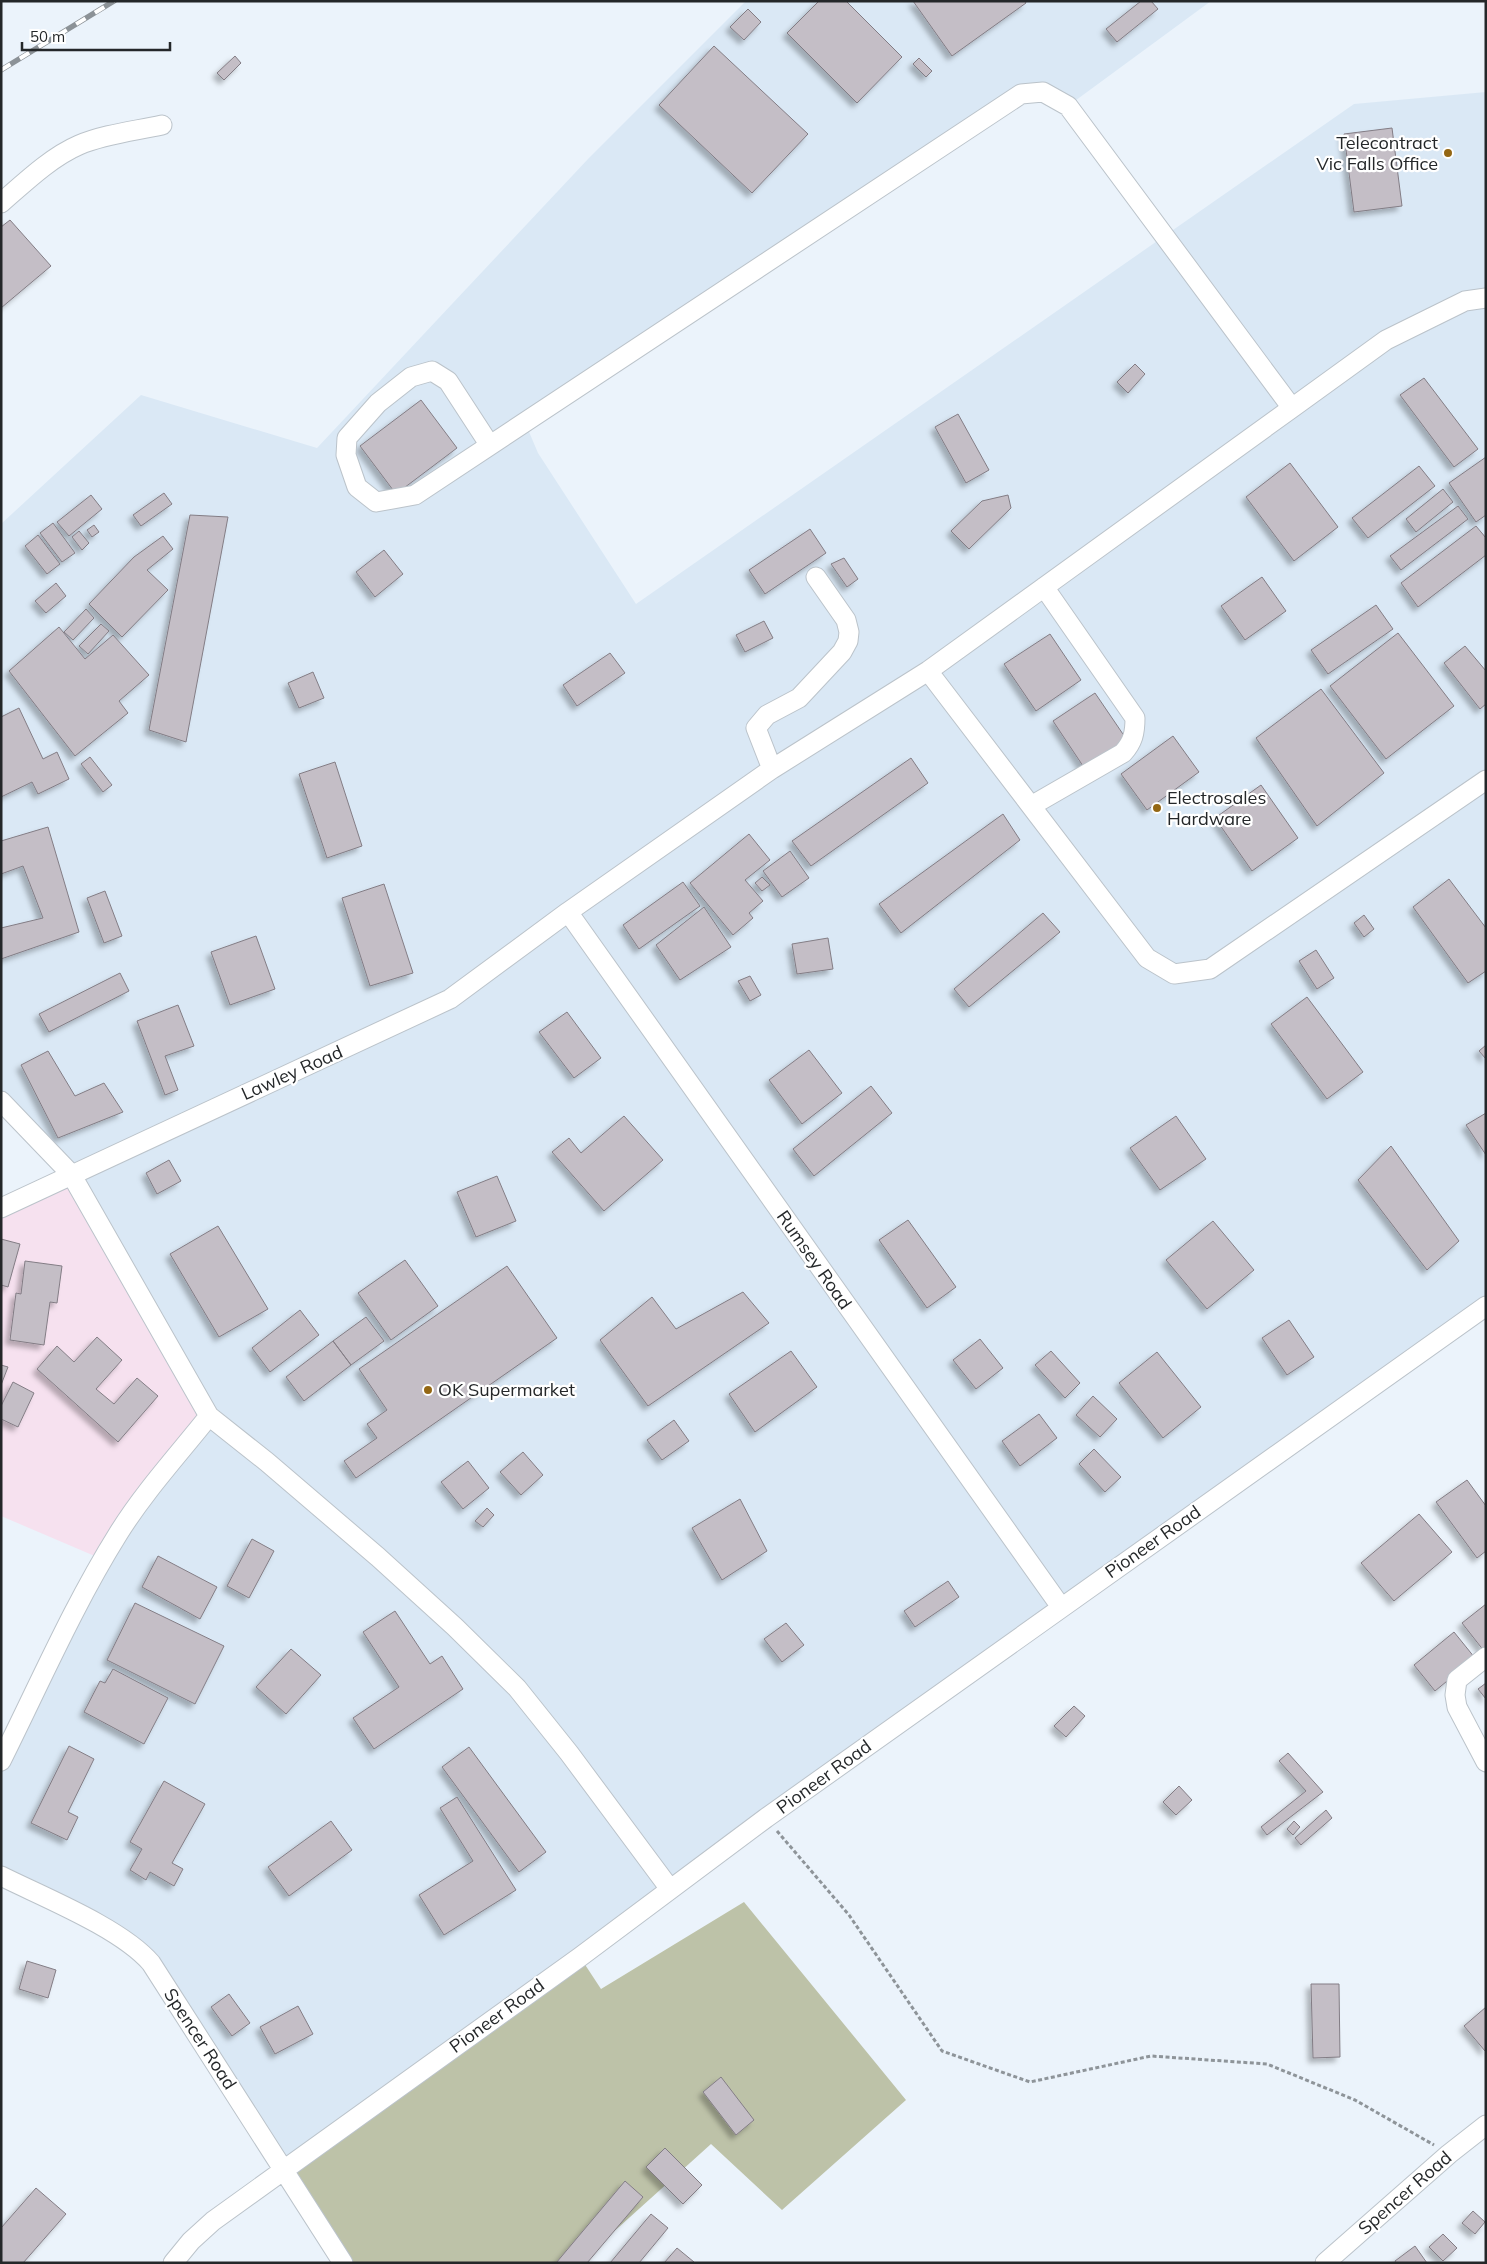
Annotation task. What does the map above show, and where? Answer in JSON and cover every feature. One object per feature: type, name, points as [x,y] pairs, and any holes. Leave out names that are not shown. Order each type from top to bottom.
[{"type":"street","points":[[489,444],[448,381],[432,371],[411,377],[378,403],[347,438],[346,455],[357,487],[376,502],[415,495],[489,444],[1021,94],[1043,92],[1068,106],[1292,408]]},
{"type":"street","points":[[1,203],[39,170],[78,145],[109,136],[162,126]]},
{"type":"street","name":"Lawley Road","points":[[1,1208],[450,999],[568,912],[772,769],[928,671],[1386,340],[1465,301],[1486,298]]},
{"type":"street","points":[[772,769],[756,728],[767,715],[799,698],[842,652],[848,641],[849,632],[846,620],[816,577]]},
{"type":"street","points":[[1031,806],[1123,753],[1130,745],[1135,734],[1135,718],[1044,587]]},
{"type":"street","points":[[928,671],[1147,958],[1174,974],[1210,969],[1486,780]]},
{"type":"street","name":"Rumsey Road","points":[[568,912],[1061,1608]]},
{"type":"street","points":[[1,1101],[71,1174],[209,1416],[267,1462],[378,1557],[455,1627],[517,1688],[670,1889]]},
{"type":"street","name":"Pioneer Road","points":[[173,2263],[191,2241],[213,2221],[766,1818],[1486,1306]]},
{"type":"street","points":[[1,1762],[78,1606],[118,1534],[155,1482],[209,1416]]},
{"type":"street","points":[[1486,1657],[1457,1680],[1455,1695],[1456,1706],[1486,1762]]},
{"type":"street","name":"Spencer Road","points":[[1,1876],[92,1922],[140,1950],[151,1963],[343,2263]]},
{"type":"street","name":"Spencer Road","points":[[1325,2263],[1486,2125]]},
{"type":"path","points":[[766,1818],[849,1915],[942,2051],[1030,2082],[1151,2056],[1267,2064],[1355,2100],[1450,2154]]},
{"type":"shaded area","points":[[746,1],[1211,1],[1068,106],[1021,94],[524,420],[538,453],[636,604],[1354,104],[1486,92],[1486,1306],[284,2170],[151,1963],[1,1876],[1,1761],[78,1606],[209,1416],[71,1174],[1,1101],[1,524],[141,395],[317,448],[588,159]]},
{"type":"shaded area","points":[[71,1174],[209,1416],[104,1560],[1,1516],[1,1208]]},
{"type":"green space","points":[[744,1902],[906,2100],[782,2210],[711,2144],[579,2263],[343,2263],[284,2170],[580,1957],[601,1989]]},
{"type":"building","points":[[819,1],[846,1],[902,57],[857,103],[787,33]]},
{"type":"building","points":[[913,1],[1025,1],[1026,3],[952,56]]},
{"type":"building","points":[[1141,1],[1151,1],[1158,9],[1117,42],[1106,29]]},
{"type":"building","points":[[748,9],[761,22],[744,40],[730,27]]},
{"type":"building","points":[[714,46],[808,134],[752,193],[659,105]]},
{"type":"building","points":[[235,56],[241,63],[224,80],[217,73]]},
{"type":"building","points":[[919,58],[932,71],[926,77],[913,64]]},
{"type":"building","points":[[1392,128],[1402,206],[1354,212],[1344,134]]},
{"type":"building","points":[[10,220],[51,266],[1,308],[1,227]]},
{"type":"building","points":[[1135,364],[1145,374],[1128,393],[1117,382]]},
{"type":"building","points":[[1424,378],[1478,449],[1454,467],[1400,395]]},
{"type":"building","points":[[421,400],[457,448],[396,494],[360,446]]},
{"type":"building","points":[[958,414],[989,470],[966,483],[935,427]]},
{"type":"building","points":[[1486,457],[1486,515],[1476,522],[1449,483]]},
{"type":"building","points":[[1290,463],[1338,527],[1294,561],[1246,497]]},
{"type":"building","points":[[1419,466],[1435,486],[1368,538],[1352,518]]},
{"type":"building","points":[[1443,489],[1453,502],[1416,532],[1406,519]]},
{"type":"building","points":[[164,493],[172,504],[141,526],[133,515]]},
{"type":"building","points":[[91,495],[102,509],[69,536],[57,522]]},
{"type":"building","points":[[1008,495],[1011,508],[969,549],[951,531],[982,501]]},
{"type":"building","points":[[1458,506],[1468,519],[1401,570],[1390,556]]},
{"type":"building","points":[[190,515],[228,517],[186,742],[149,730]]},
{"type":"building","points":[[53,523],[75,553],[62,562],[40,533]]},
{"type":"building","points":[[94,525],[99,532],[92,537],[87,530]]},
{"type":"building","points":[[1476,526],[1486,538],[1486,555],[1418,607],[1401,583]]},
{"type":"building","points":[[810,529],[826,553],[765,594],[749,570]]},
{"type":"building","points":[[79,531],[89,543],[82,550],[72,537]]},
{"type":"building","points":[[38,535],[60,564],[47,574],[25,546]]},
{"type":"building","points":[[163,536],[173,549],[147,570],[168,590],[122,637],[89,604],[134,557]]},
{"type":"building","points":[[384,550],[403,574],[375,597],[356,572]]},
{"type":"building","points":[[844,558],[858,579],[847,587],[831,564]]},
{"type":"building","points":[[1262,577],[1286,611],[1245,640],[1221,606]]},
{"type":"building","points":[[56,583],[66,596],[46,613],[35,601]]},
{"type":"building","points":[[1376,605],[1393,629],[1328,674],[1311,650]]},
{"type":"building","points":[[86,609],[94,618],[73,640],[64,632]]},
{"type":"building","points":[[764,621],[773,638],[745,652],[736,635]]},
{"type":"building","points":[[101,624],[109,631],[88,654],[79,646]]},
{"type":"building","points":[[59,627],[85,659],[113,635],[149,675],[119,701],[128,713],[75,756],[9,671]]},
{"type":"building","points":[[1398,633],[1454,706],[1386,759],[1330,686]]},
{"type":"building","points":[[1050,634],[1081,680],[1036,711],[1004,664]]},
{"type":"building","points":[[1465,646],[1486,671],[1486,704],[1480,709],[1444,663]]},
{"type":"building","points":[[610,653],[625,673],[577,706],[563,685]]},
{"type":"building","points":[[313,672],[324,698],[299,708],[288,683]]},
{"type":"building","points":[[1321,689],[1384,773],[1317,826],[1256,738]]},
{"type":"building","points":[[1095,693],[1127,740],[1085,769],[1053,721]]},
{"type":"building","points":[[19,708],[43,759],[57,752],[69,779],[38,794],[32,782],[1,797],[1,717]]},
{"type":"building","points":[[1173,736],[1199,772],[1147,810],[1121,774]]},
{"type":"building","points":[[90,757],[112,785],[103,792],[81,764]]},
{"type":"building","points":[[911,758],[928,783],[811,866],[792,841]]},
{"type":"building","points":[[335,762],[362,846],[327,858],[299,774]]},
{"type":"building","points":[[1261,785],[1298,838],[1252,871],[1215,818]]},
{"type":"building","points":[[1003,814],[1020,840],[901,933],[879,904]]},
{"type":"building","points":[[48,827],[79,932],[1,959],[1,928],[43,918],[23,866],[1,874],[1,841]]},
{"type":"building","points":[[749,834],[770,860],[745,880],[763,901],[749,913],[753,918],[733,935],[690,883]]},
{"type":"building","points":[[790,851],[809,878],[782,897],[763,871]]},
{"type":"building","points":[[762,877],[770,885],[762,891],[755,883]]},
{"type":"building","points":[[1449,879],[1486,928],[1486,971],[1468,983],[1413,907]]},
{"type":"building","points":[[683,882],[700,906],[639,949],[623,925]]},
{"type":"building","points":[[384,884],[413,973],[370,986],[342,898]]},
{"type":"building","points":[[105,891],[122,936],[104,943],[87,898]]},
{"type":"building","points":[[704,907],[731,947],[680,980],[656,945]]},
{"type":"building","points":[[1043,913],[1060,932],[969,1007],[954,989]]},
{"type":"building","points":[[1364,915],[1374,929],[1364,937],[1354,923]]},
{"type":"building","points":[[256,936],[275,989],[230,1005],[211,952]]},
{"type":"building","points":[[828,938],[833,969],[797,974],[792,944]]},
{"type":"building","points":[[1316,950],[1334,978],[1317,989],[1299,961]]},
{"type":"building","points":[[120,973],[129,991],[49,1032],[39,1014]]},
{"type":"building","points":[[750,976],[761,995],[750,1001],[738,981]]},
{"type":"building","points":[[1307,997],[1363,1072],[1327,1099],[1271,1024]]},
{"type":"building","points":[[178,1005],[194,1046],[165,1056],[178,1090],[165,1095],[137,1021]]},
{"type":"building","points":[[567,1012],[601,1058],[574,1078],[539,1032]]},
{"type":"building","points":[[1486,1045],[1486,1059],[1479,1051]]},
{"type":"building","points":[[809,1050],[842,1093],[802,1124],[769,1080]]},
{"type":"building","points":[[48,1051],[75,1096],[104,1083],[123,1112],[58,1138],[21,1065]]},
{"type":"building","points":[[871,1086],[892,1113],[814,1176],[793,1149]]},
{"type":"building","points":[[1486,1113],[1486,1155],[1466,1125]]},
{"type":"building","points":[[624,1116],[663,1160],[604,1211],[552,1152],[569,1138],[581,1153]]},
{"type":"building","points":[[1176,1116],[1206,1159],[1160,1190],[1130,1148]]},
{"type":"building","points":[[1391,1146],[1459,1241],[1427,1270],[1358,1180]]},
{"type":"building","points":[[169,1160],[181,1181],[157,1194],[146,1173]]},
{"type":"building","points":[[497,1176],[516,1221],[476,1237],[457,1192]]},
{"type":"building","points":[[908,1220],[956,1287],[927,1308],[879,1240]]},
{"type":"building","points":[[1213,1221],[1254,1270],[1207,1309],[1166,1260]]},
{"type":"building","points":[[218,1226],[268,1309],[219,1337],[170,1254]]},
{"type":"building","points":[[1,1239],[20,1244],[8,1287],[1,1285]]},
{"type":"building","points":[[405,1260],[438,1306],[391,1340],[358,1293]]},
{"type":"building","points":[[25,1261],[62,1266],[57,1303],[50,1302],[44,1345],[10,1340],[16,1293],[21,1294]]},
{"type":"building","name":"OK Supermarket","points":[[507,1266],[557,1338],[356,1478],[344,1461],[377,1438],[367,1424],[387,1410],[359,1369]]},
{"type":"building","points":[[743,1292],[769,1323],[648,1406],[600,1340],[652,1297],[676,1329]]},
{"type":"building","points":[[300,1310],[319,1335],[270,1372],[252,1348]]},
{"type":"building","points":[[366,1317],[384,1341],[351,1365],[333,1341]]},
{"type":"building","points":[[1289,1320],[1314,1357],[1287,1375],[1262,1338]]},
{"type":"building","points":[[97,1337],[122,1360],[96,1389],[114,1404],[137,1378],[158,1396],[118,1442],[37,1369],[57,1346],[74,1362]]},
{"type":"building","points":[[980,1339],[1003,1368],[976,1389],[953,1360]]},
{"type":"building","points":[[333,1341],[351,1365],[304,1401],[286,1377]]},
{"type":"building","points":[[791,1351],[817,1387],[755,1432],[729,1394]]},
{"type":"building","points":[[1051,1351],[1080,1383],[1065,1398],[1035,1365]]},
{"type":"building","points":[[1157,1352],[1201,1407],[1163,1438],[1119,1383]]},
{"type":"building","points":[[1,1365],[8,1367],[1,1385]]},
{"type":"building","points":[[13,1382],[34,1393],[18,1427],[1,1419],[1,1406]]},
{"type":"building","points":[[1093,1396],[1117,1419],[1100,1437],[1076,1415]]},
{"type":"building","points":[[1039,1414],[1057,1438],[1020,1466],[1002,1441]]},
{"type":"building","points":[[674,1420],[689,1441],[662,1460],[647,1440]]},
{"type":"building","points":[[1094,1449],[1121,1477],[1105,1492],[1079,1464]]},
{"type":"building","points":[[523,1452],[543,1475],[521,1495],[500,1472]]},
{"type":"building","points":[[468,1461],[489,1488],[463,1509],[441,1482]]},
{"type":"building","points":[[1467,1480],[1486,1506],[1486,1551],[1477,1558],[1436,1502]]},
{"type":"building","points":[[740,1499],[767,1551],[722,1580],[692,1528]]},
{"type":"building","points":[[487,1508],[494,1515],[483,1527],[475,1521]]},
{"type":"building","points":[[1419,1514],[1452,1552],[1394,1601],[1361,1563]]},
{"type":"building","points":[[252,1539],[274,1551],[249,1598],[227,1586]]},
{"type":"building","points":[[158,1556],[217,1587],[200,1619],[142,1587]]},
{"type":"building","points":[[948,1581],[959,1597],[915,1627],[904,1611]]},
{"type":"building","points":[[135,1603],[224,1646],[195,1704],[107,1660]]},
{"type":"building","points":[[1486,1604],[1486,1650],[1484,1651],[1462,1623]]},
{"type":"building","points":[[395,1611],[430,1664],[442,1656],[463,1689],[374,1749],[353,1718],[399,1687],[363,1632]]},
{"type":"building","points":[[786,1623],[804,1645],[782,1662],[764,1639]]},
{"type":"building","points":[[1454,1632],[1475,1658],[1435,1691],[1414,1665]]},
{"type":"building","points":[[291,1649],[321,1675],[286,1714],[256,1687]]},
{"type":"building","points":[[113,1669],[168,1698],[144,1744],[84,1712],[100,1681],[105,1683]]},
{"type":"building","points":[[1486,1683],[1486,1699],[1478,1689]]},
{"type":"building","points":[[1074,1706],[1085,1716],[1066,1737],[1054,1726]]},
{"type":"building","points":[[69,1746],[94,1759],[68,1812],[78,1817],[67,1840],[31,1823]]},
{"type":"building","points":[[469,1747],[546,1852],[519,1872],[442,1767]]},
{"type":"building","points":[[1288,1753],[1323,1792],[1267,1835],[1261,1827],[1306,1791],[1279,1761]]},
{"type":"building","points":[[164,1781],[205,1804],[172,1863],[183,1869],[174,1886],[150,1872],[146,1880],[130,1870],[142,1849],[130,1842]]},
{"type":"building","points":[[1179,1786],[1192,1800],[1176,1815],[1163,1802]]},
{"type":"building","points":[[457,1797],[516,1890],[444,1935],[419,1895],[473,1861],[440,1808]]},
{"type":"building","points":[[1326,1810],[1332,1818],[1301,1845],[1295,1838]]},
{"type":"building","points":[[331,1821],[352,1850],[289,1896],[268,1867]]},
{"type":"building","points":[[1294,1821],[1300,1827],[1293,1835],[1287,1829]]},
{"type":"building","points":[[27,1961],[56,1970],[48,1998],[19,1989]]},
{"type":"building","points":[[1311,1984],[1339,1984],[1340,2057],[1313,2058]]},
{"type":"building","points":[[229,1994],[250,2023],[232,2036],[211,2007]]},
{"type":"building","points":[[298,2006],[313,2034],[275,2054],[260,2027]]},
{"type":"building","points":[[1486,2007],[1486,2050],[1485,2051],[1464,2026]]},
{"type":"building","points":[[721,2077],[754,2120],[736,2135],[703,2092]]},
{"type":"building","points":[[665,2148],[702,2185],[683,2204],[646,2167]]},
{"type":"building","points":[[625,2181],[643,2197],[587,2263],[556,2263]]},
{"type":"building","points":[[36,2188],[66,2214],[23,2263],[1,2263],[1,2228]]},
{"type":"building","points":[[1473,2211],[1485,2222],[1475,2234],[1462,2223]]},
{"type":"building","points":[[651,2214],[668,2228],[639,2263],[610,2263]]},
{"type":"building","points":[[1443,2234],[1457,2248],[1443,2261],[1429,2247]]},
{"type":"building","points":[[1415,2246],[1427,2263],[1396,2263],[1395,2261]]},
{"type":"building","points":[[677,2248],[694,2262],[694,2263],[664,2263]]},
{"type":"railway","points":[[1,70],[114,1]]},
{"type":"place","name":"Telecontract Vic Falls Office","points":[[1448,153]]},
{"type":"place","name":"Electrosales Hardware","points":[[1157,808]]},
{"type":"place","name":"OK Supermarket","points":[[428,1390]]}]
